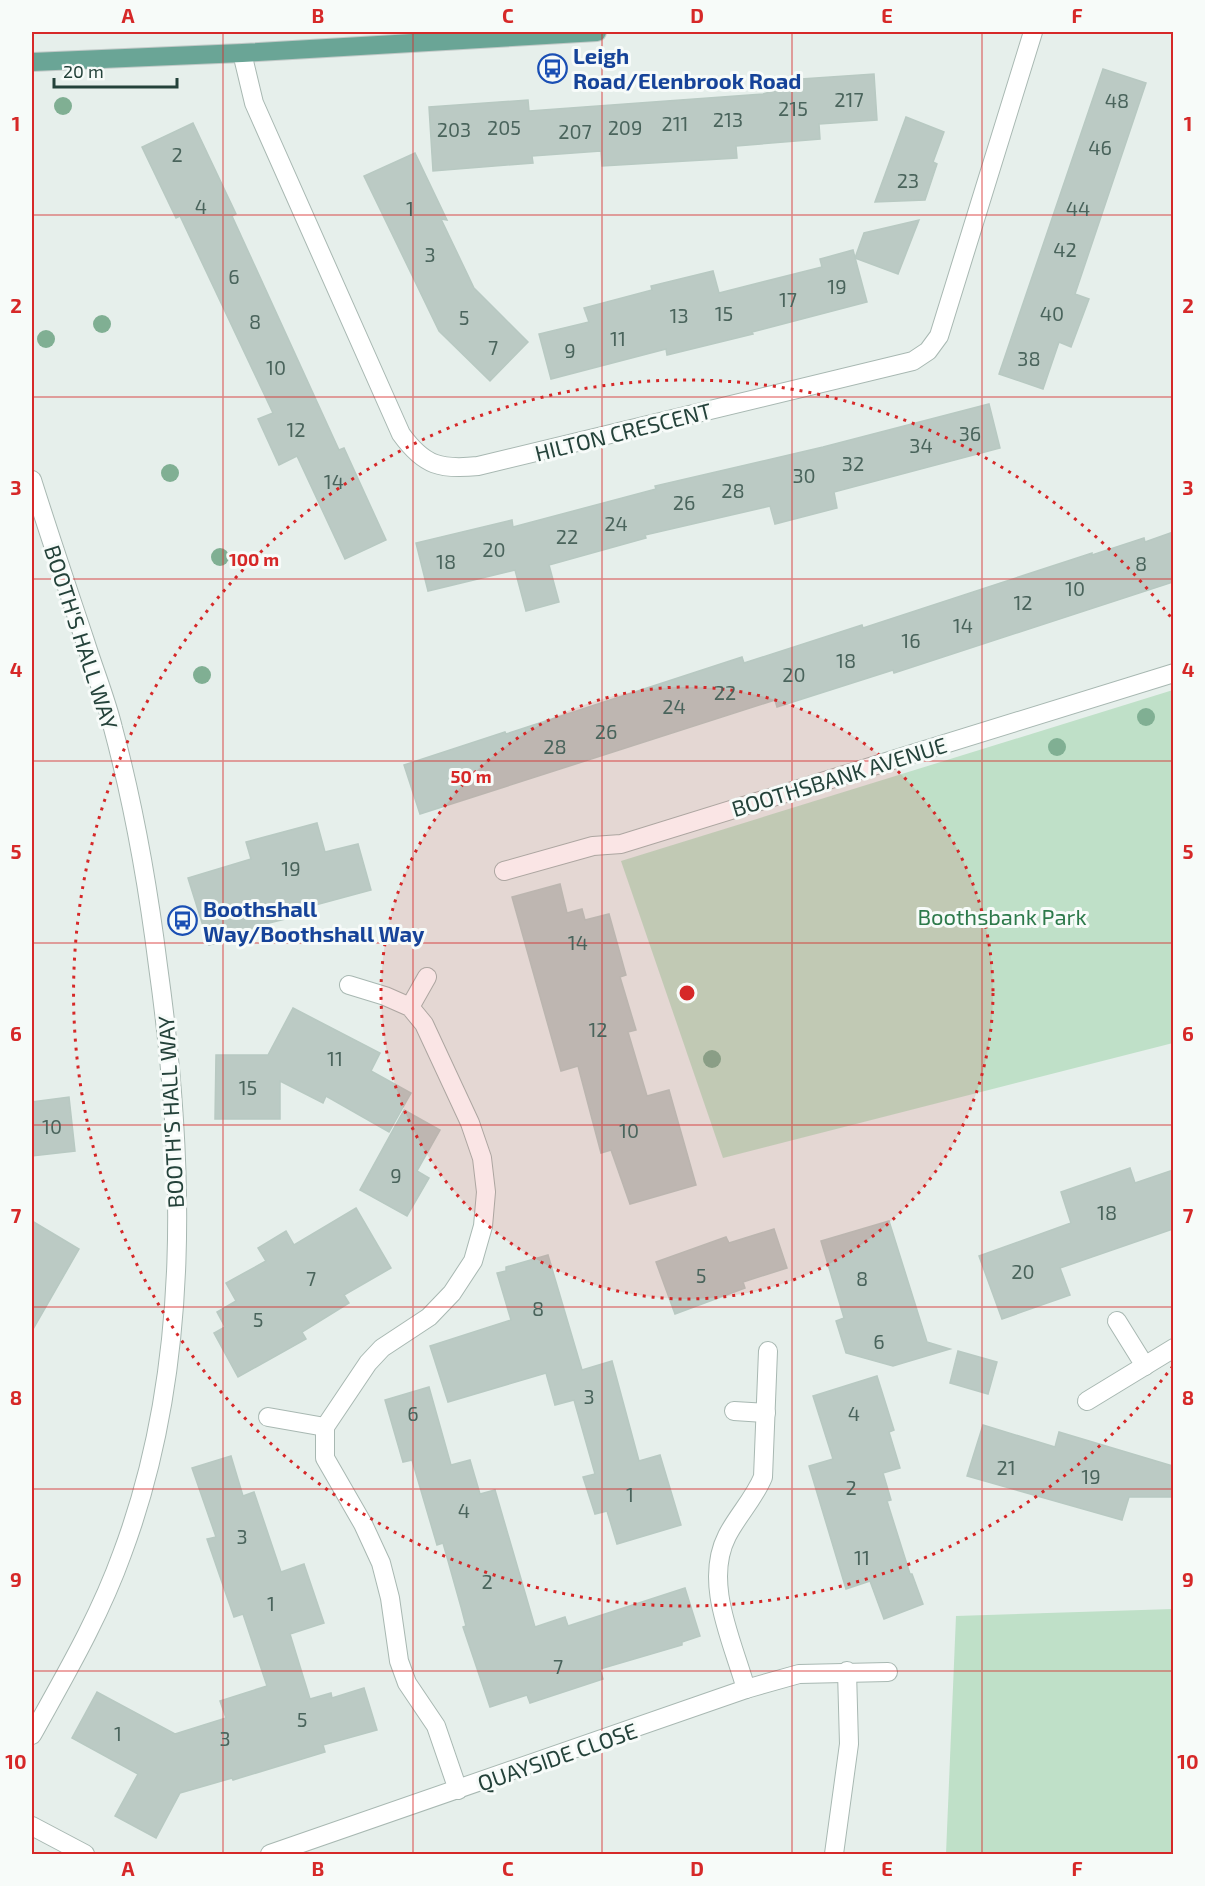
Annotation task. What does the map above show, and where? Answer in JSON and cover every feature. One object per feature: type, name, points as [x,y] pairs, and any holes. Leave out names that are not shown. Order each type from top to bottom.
[{"type":"main road","points":[[32,62],[242,53],[597,32]]},
{"type":"street","name":"HILTON CRESCENT","points":[[242,53],[254,103],[401,435],[412,450],[431,464],[452,469],[478,466],[913,361],[928,351],[939,336],[1033,32]]},
{"type":"street","name":"BOOTH'S HALL WAY","points":[[32,480],[113,727],[133,818],[150,904],[168,1039],[177,1179],[173,1327],[163,1397],[146,1475],[118,1564],[82,1644],[32,1736]]},
{"type":"street","name":"BOOTHSBANK AVENUE","points":[[504,871],[592,846],[621,844],[1173,673]]},
{"type":"street","points":[[410,1007],[427,977]]},
{"type":"street","points":[[349,985],[385,996],[410,1007],[424,1024],[470,1123],[482,1158],[486,1192],[483,1226],[473,1261],[452,1293],[429,1317],[382,1348],[325,1427],[325,1458],[363,1524],[381,1563],[390,1598],[399,1661],[407,1683],[436,1726],[458,1791]]},
{"type":"street","points":[[1117,1320],[1145,1366]]},
{"type":"street","points":[[1087,1401],[1173,1348]]},
{"type":"street","points":[[746,1689],[717,1588],[719,1561],[727,1537],[755,1497],[763,1477],[768,1351]]},
{"type":"street","points":[[734,1411],[766,1413]]},
{"type":"street","points":[[268,1417],[325,1427]]},
{"type":"street","points":[[834,1854],[849,1744],[847,1671]]},
{"type":"street","name":"QUAYSIDE CLOSE","points":[[270,1854],[458,1791],[746,1689],[799,1674],[847,1671],[888,1672]]},
{"type":"street","points":[[32,1826],[85,1854]]},
{"type":"green space","name":"Boothsbank Park","points":[[1173,690],[1173,1043],[723,1158],[621,861]]},
{"type":"green space","points":[[1173,1609],[1173,1854],[946,1854],[956,1616]]},
{"type":"building","points":[[1103,69],[1146,83],[1075,294],[1089,299],[1071,347],[1059,342],[1043,389],[999,374]]},
{"type":"building","points":[[874,74],[877,120],[819,124],[820,139],[736,146],[737,158],[602,166],[601,151],[532,156],[533,163],[433,171],[429,107],[528,100],[529,111],[763,94],[773,91],[772,81]]},
{"type":"building","points":[[906,117],[944,132],[933,162],[937,164],[925,200],[875,202]]},
{"type":"building","points":[[193,123],[236,214],[232,216],[339,450],[344,448],[386,540],[345,559],[297,456],[279,465],[258,419],[273,413],[180,216],[176,218],[142,147]]},
{"type":"building","points":[[415,153],[447,220],[441,219],[474,288],[528,342],[490,381],[439,331],[364,176]]},
{"type":"building","points":[[919,220],[898,274],[855,258],[864,233]]},
{"type":"building","points":[[853,250],[867,302],[667,355],[666,349],[551,379],[539,334],[589,322],[584,308],[652,290],[651,286],[713,271],[719,293],[822,267],[820,259]]},
{"type":"building","points":[[989,404],[1000,448],[834,492],[837,508],[775,524],[770,506],[645,535],[646,538],[549,565],[559,602],[526,611],[515,570],[428,591],[416,543],[512,520],[513,527],[656,489],[655,486],[823,447]]},
{"type":"building","points":[[1173,532],[1173,582],[894,673],[893,670],[777,707],[775,700],[420,814],[404,765],[742,657],[744,663],[862,625],[863,628],[1092,553],[1092,555],[1144,538],[1145,542]]},
{"type":"building","points":[[317,823],[325,852],[358,844],[371,890],[308,907],[310,913],[265,924],[266,928],[209,945],[188,878],[251,859],[246,842]]},
{"type":"building","points":[[560,884],[567,913],[582,909],[585,920],[609,914],[626,975],[620,977],[636,1030],[628,1032],[647,1096],[669,1090],[696,1185],[630,1204],[611,1150],[601,1153],[578,1066],[561,1071],[512,897]]},
{"type":"building","points":[[293,1008],[380,1053],[371,1071],[411,1093],[389,1132],[326,1096],[323,1103],[280,1081],[280,1119],[215,1119],[216,1055],[268,1055]]},
{"type":"building","points":[[69,1097],[75,1151],[32,1156],[32,1102]]},
{"type":"building","points":[[404,1110],[440,1130],[417,1171],[429,1178],[407,1216],[360,1190]]},
{"type":"building","points":[[1130,1168],[1135,1183],[1173,1170],[1173,1229],[1060,1268],[1070,1295],[1002,1319],[979,1256],[1071,1223],[1061,1192]]},
{"type":"building","points":[[356,1208],[391,1268],[344,1295],[349,1303],[302,1332],[306,1339],[238,1377],[214,1333],[225,1327],[217,1312],[236,1301],[226,1283],[266,1261],[258,1248],[286,1231],[294,1245]]},
{"type":"building","points":[[32,1221],[79,1249],[32,1331]]},
{"type":"building","points":[[889,1221],[927,1342],[950,1349],[893,1366],[846,1353],[836,1321],[844,1318],[821,1241]]},
{"type":"building","points":[[774,1229],[787,1268],[743,1282],[745,1288],[675,1314],[656,1262],[726,1237],[729,1243]]},
{"type":"building","points":[[548,1255],[582,1370],[612,1361],[639,1461],[660,1455],[681,1525],[617,1544],[607,1511],[595,1514],[583,1477],[595,1474],[574,1400],[555,1405],[546,1373],[448,1402],[430,1346],[511,1320],[497,1273],[506,1271],[506,1267]]},
{"type":"building","points":[[958,1351],[997,1362],[988,1394],[950,1383]]},
{"type":"building","points":[[877,1376],[894,1430],[889,1432],[900,1468],[883,1473],[891,1500],[887,1501],[910,1574],[912,1574],[923,1604],[884,1619],[870,1581],[846,1589],[809,1466],[833,1459],[813,1396]]},
{"type":"building","points":[[429,1387],[451,1465],[470,1460],[480,1494],[495,1490],[535,1627],[565,1617],[568,1626],[685,1588],[700,1636],[682,1642],[682,1645],[600,1669],[603,1679],[530,1703],[527,1695],[490,1707],[463,1627],[466,1626],[443,1543],[437,1545],[412,1460],[403,1462],[385,1400]]},
{"type":"building","points":[[983,1425],[1055,1447],[1059,1432],[1173,1466],[1173,1497],[1129,1497],[1122,1520],[967,1476]]},
{"type":"building","points":[[231,1456],[243,1496],[254,1492],[281,1572],[304,1564],[324,1623],[290,1634],[310,1699],[331,1693],[332,1698],[364,1688],[377,1730],[323,1745],[325,1752],[233,1780],[232,1778],[180,1793],[156,1838],[115,1816],[138,1774],[72,1738],[97,1692],[175,1734],[226,1718],[220,1701],[267,1686],[243,1614],[234,1617],[207,1539],[216,1537],[192,1468]]},
{"type":"place","name":"Leigh Road/Elenbrook Road","points":[[552,68]]},
{"type":"place","name":"Boothshall Way/Boothshall Way","points":[[182,921]]}]
